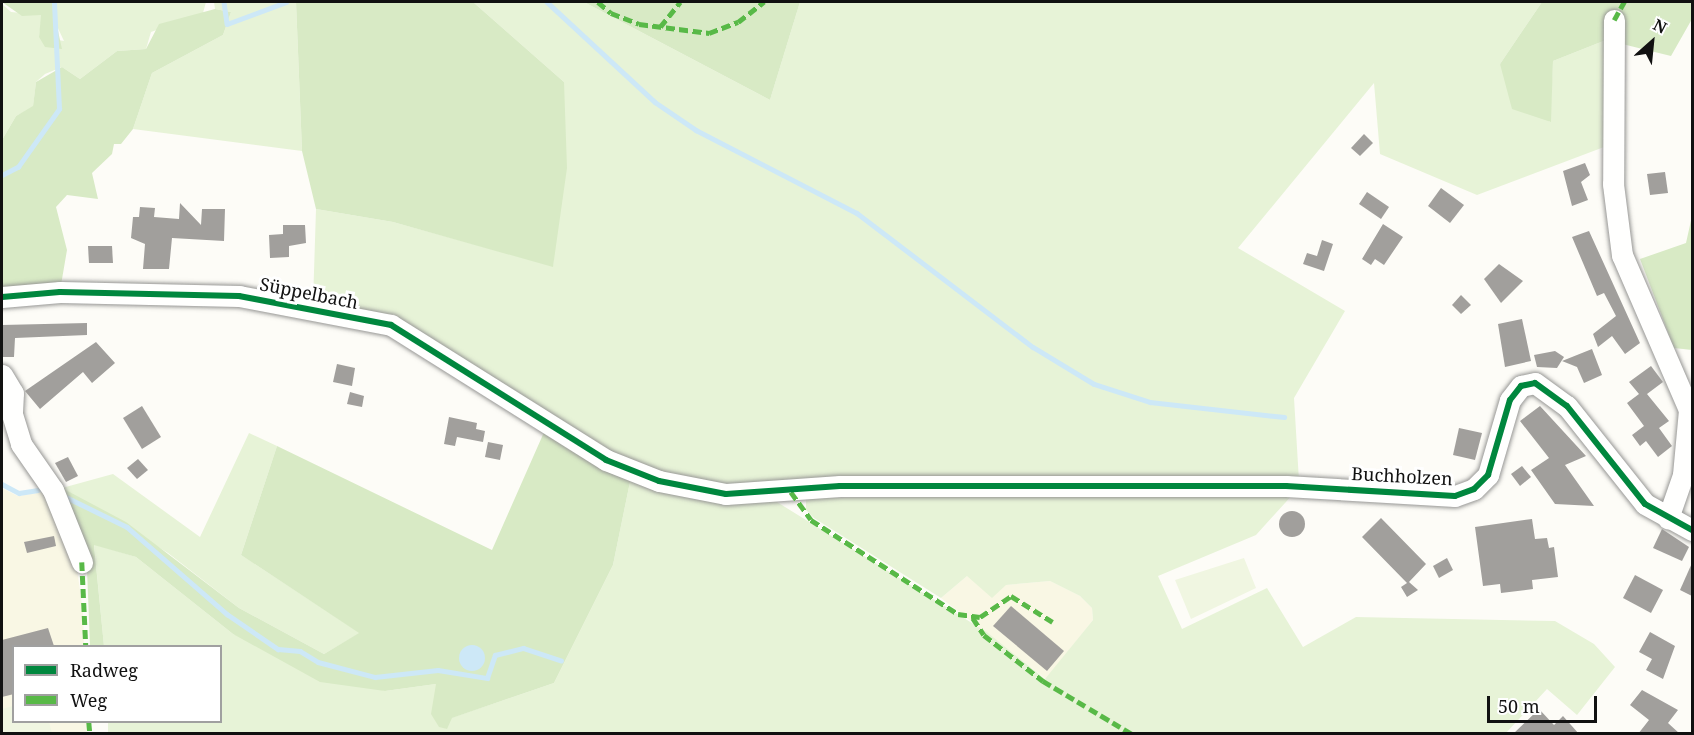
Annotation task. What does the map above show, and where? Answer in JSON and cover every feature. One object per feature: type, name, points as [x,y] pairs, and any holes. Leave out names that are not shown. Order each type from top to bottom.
[{"type":"street","points":[[1614,20],[1612,183],[1622,255],[1689,410],[1683,475],[1668,518]]},
{"type":"street","name":"Süppelbach","points":[[2,297],[60,292],[239,296],[391,325],[575,443],[646,477],[726,494],[840,486],[1084,487]]},
{"type":"street","points":[[2,375],[13,393],[12,414],[21,444],[53,490],[82,562]]},
{"type":"street","name":"Buchholzen","points":[[1084,487],[1307,486],[1461,495],[1488,475],[1510,400],[1529,383],[1555,395],[1637,496],[1668,518],[1692,530]]},
{"type":"shaded area","points":[[2,488],[18,496],[49,491],[74,548],[83,611],[84,645],[12,645],[12,723],[86,723],[87,733],[2,733]]},
{"type":"shaded area","points":[[967,576],[1006,585],[1050,581],[1080,596],[1092,608],[1093,620],[1046,679],[941,598]]},
{"type":"green space","points":[[2,2],[57,2],[54,13],[62,49],[45,47],[39,37],[41,15],[22,16]]},
{"type":"green space","points":[[57,2],[206,2],[203,13],[151,32],[146,49],[117,51],[80,79],[62,67],[45,74],[36,82],[33,107],[16,116],[2,140],[2,4],[11,12],[42,15],[39,37],[64,41],[56,24]]},
{"type":"green space","points":[[214,2],[296,2],[302,151],[133,129],[152,73],[223,35],[231,12],[215,9]]},
{"type":"green space","points":[[296,2],[473,2],[564,82],[567,168],[553,267],[393,222],[316,209],[302,151]]},
{"type":"green space","points":[[473,2],[584,2],[770,100],[800,2],[1542,2],[1500,64],[1550,122],[1553,61],[1606,40],[1612,144],[1477,195],[1380,154],[1374,83],[1238,248],[1345,311],[1294,398],[1299,481],[755,490],[635,467],[393,323],[313,303],[316,209],[393,222],[553,266],[564,82]]},
{"type":"green space","points":[[584,2],[800,2],[770,100]]},
{"type":"green space","points":[[1542,2],[1692,2],[1692,19],[1671,56],[1606,40],[1553,61],[1551,122],[1512,109],[1500,64]]},
{"type":"green space","points":[[215,9],[231,12],[223,35],[152,73],[133,129],[121,144],[114,144],[112,154],[92,173],[98,199],[67,195],[56,207],[67,250],[61,285],[2,292],[2,140],[16,116],[33,106],[36,82],[62,67],[80,79],[117,51],[146,49],[159,24]]},
{"type":"green space","points":[[1692,216],[1692,350],[1674,348],[1640,259],[1686,243]]},
{"type":"green space","points":[[545,430],[631,477],[613,565],[554,683],[452,718],[447,729],[439,727],[431,714],[436,684],[385,691],[320,682],[233,634],[136,557],[94,545],[104,645],[90,645],[87,569],[62,488],[126,522],[239,608],[324,654],[359,633],[241,555],[277,446],[492,550]]},
{"type":"green space","points":[[249,433],[277,446],[241,555],[360,633],[324,654],[239,608],[168,553],[62,488],[113,474],[200,537]]},
{"type":"green space","points":[[631,477],[777,502],[988,633],[1045,679],[1093,620],[1092,608],[1080,596],[1050,581],[1006,585],[992,598],[967,576],[941,598],[814,518],[806,510],[806,498],[1295,492],[1256,535],[1158,576],[1182,629],[1267,588],[1303,647],[1356,617],[1555,621],[1594,644],[1615,667],[1577,715],[1547,689],[1505,734],[108,733],[108,723],[222,723],[222,645],[104,645],[94,544],[136,557],[233,634],[385,691],[436,684],[446,729],[451,718],[554,683],[613,565]]},
{"type":"green space","points":[[1244,558],[1256,588],[1191,619],[1175,580]]},
{"type":"green space","points":[[12,706],[12,723],[49,723],[52,733],[2,733],[2,709]]},
{"type":"water","points":[[472,645],[481,649],[485,658],[481,667],[472,671],[463,667],[459,658],[463,649]]},
{"type":"building","points":[[1364,134],[1373,143],[1360,156],[1351,148]]},
{"type":"building","points":[[1585,163],[1590,175],[1581,182],[1588,200],[1572,206],[1563,171]]},
{"type":"building","points":[[1665,172],[1668,193],[1650,195],[1647,174]]},
{"type":"building","points":[[1441,188],[1464,205],[1450,223],[1428,206]]},
{"type":"building","points":[[1367,192],[1389,207],[1381,219],[1359,204]]},
{"type":"building","points":[[180,203],[201,225],[202,209],[225,209],[224,241],[172,238],[169,269],[143,269],[145,244],[131,238],[133,217],[139,217],[140,207],[155,208],[154,217],[179,219]]},
{"type":"building","points":[[1383,224],[1403,237],[1384,265],[1375,259],[1371,265],[1362,259]]},
{"type":"building","points":[[283,225],[305,225],[306,243],[289,246],[289,257],[270,258],[269,235],[283,234]]},
{"type":"building","points":[[1589,231],[1640,343],[1625,354],[1612,336],[1598,347],[1593,334],[1616,316],[1604,293],[1597,296],[1572,237]]},
{"type":"building","points":[[1322,240],[1333,244],[1324,271],[1303,264],[1307,253],[1317,256]]},
{"type":"building","points":[[88,246],[112,246],[113,263],[89,263]]},
{"type":"building","points":[[1499,264],[1523,281],[1501,303],[1484,279]]},
{"type":"building","points":[[1461,295],[1471,305],[1461,314],[1452,305]]},
{"type":"building","points":[[1522,319],[1531,361],[1505,367],[1498,324]]},
{"type":"building","points":[[87,323],[87,335],[15,338],[14,357],[2,357],[2,325]]},
{"type":"building","points":[[96,342],[115,363],[92,383],[83,372],[40,409],[25,391]]},
{"type":"building","points":[[1592,349],[1602,375],[1584,383],[1577,367],[1562,361]]},
{"type":"building","points":[[1555,351],[1564,357],[1557,368],[1537,367],[1534,355]]},
{"type":"building","points":[[337,364],[355,368],[352,386],[333,382]]},
{"type":"building","points":[[1651,366],[1663,382],[1647,394],[1669,421],[1659,428],[1672,446],[1658,457],[1646,441],[1640,446],[1632,435],[1644,426],[1627,403],[1639,394],[1629,382]]},
{"type":"building","points":[[350,392],[364,396],[362,407],[347,404]]},
{"type":"building","points":[[142,406],[161,437],[142,449],[123,418]]},
{"type":"building","points":[[1540,406],[1586,456],[1565,465],[1594,506],[1555,504],[1531,470],[1549,458],[1520,421]]},
{"type":"building","points":[[449,417],[477,423],[476,429],[485,431],[483,442],[457,437],[455,446],[444,444]]},
{"type":"building","points":[[1459,428],[1482,433],[1475,460],[1453,455]]},
{"type":"building","points":[[488,442],[503,445],[500,460],[485,457]]},
{"type":"building","points":[[68,457],[78,476],[66,482],[55,463]]},
{"type":"building","points":[[138,459],[148,470],[137,479],[127,468]]},
{"type":"building","points":[[1522,466],[1531,477],[1520,486],[1511,474]]},
{"type":"building","points":[[1292,511],[1301,515],[1305,524],[1301,533],[1292,537],[1283,533],[1279,524],[1283,515]]},
{"type":"building","points":[[1381,518],[1426,564],[1409,582],[1418,590],[1407,597],[1401,587],[1407,583],[1362,537]]},
{"type":"building","points":[[1532,519],[1535,539],[1547,538],[1549,548],[1554,547],[1558,577],[1532,580],[1533,589],[1501,593],[1500,584],[1483,586],[1475,527]]},
{"type":"building","points":[[1662,529],[1689,547],[1682,561],[1653,548]]},
{"type":"building","points":[[54,536],[56,546],[27,553],[24,542]]},
{"type":"building","points":[[1447,558],[1453,570],[1439,578],[1433,566]]},
{"type":"building","points":[[1692,563],[1692,596],[1680,590]]},
{"type":"building","points":[[1635,575],[1663,590],[1651,613],[1623,598]]},
{"type":"building","points":[[1011,606],[1064,651],[1047,671],[993,626]]},
{"type":"building","points":[[48,628],[54,645],[12,645],[12,694],[2,697],[2,640]]},
{"type":"building","points":[[1650,632],[1675,646],[1663,679],[1646,670],[1652,659],[1639,652]]},
{"type":"building","points":[[1642,690],[1678,710],[1668,723],[1680,734],[1638,734],[1649,720],[1630,705]]},
{"type":"building","points":[[1539,709],[1554,725],[1563,716],[1579,734],[1513,734]]},
{"type":"waterway","points":[[2,175],[18,167],[59,109],[54,2]]},
{"type":"waterway","points":[[224,2],[227,24],[286,2]]},
{"type":"waterway","points":[[547,2],[655,102],[696,130],[857,213],[1033,347],[1094,384],[1150,402],[1284,417]]},
{"type":"waterway","points":[[2,484],[19,493],[38,490]]},
{"type":"waterway","points":[[64,496],[127,527],[227,614],[278,649],[300,651],[318,662],[375,677],[438,670],[487,678],[495,655],[523,648],[561,660]]},
{"type":"marked path","points":[[598,2],[611,13],[639,24],[709,33],[738,22],[764,2]]},
{"type":"marked path","points":[[660,27],[680,2]]},
{"type":"marked path","points":[[1614,20],[1624,2]]},
{"type":"marked path","points":[[791,492],[811,520],[958,614],[980,617],[1011,596],[1053,622]]},
{"type":"marked path","points":[[82,562],[86,645]]},
{"type":"marked path","points":[[973,618],[984,635],[1043,681],[1132,734]]},
{"type":"marked path","points":[[89,723],[90,734]]},
{"type":"cycle path","points":[[2,297],[60,292],[239,296],[391,325],[606,460],[659,481],[726,494],[840,486],[1286,486],[1455,496],[1474,489],[1488,475],[1510,400],[1521,386],[1535,383],[1567,406],[1645,504],[1692,530]]}]
